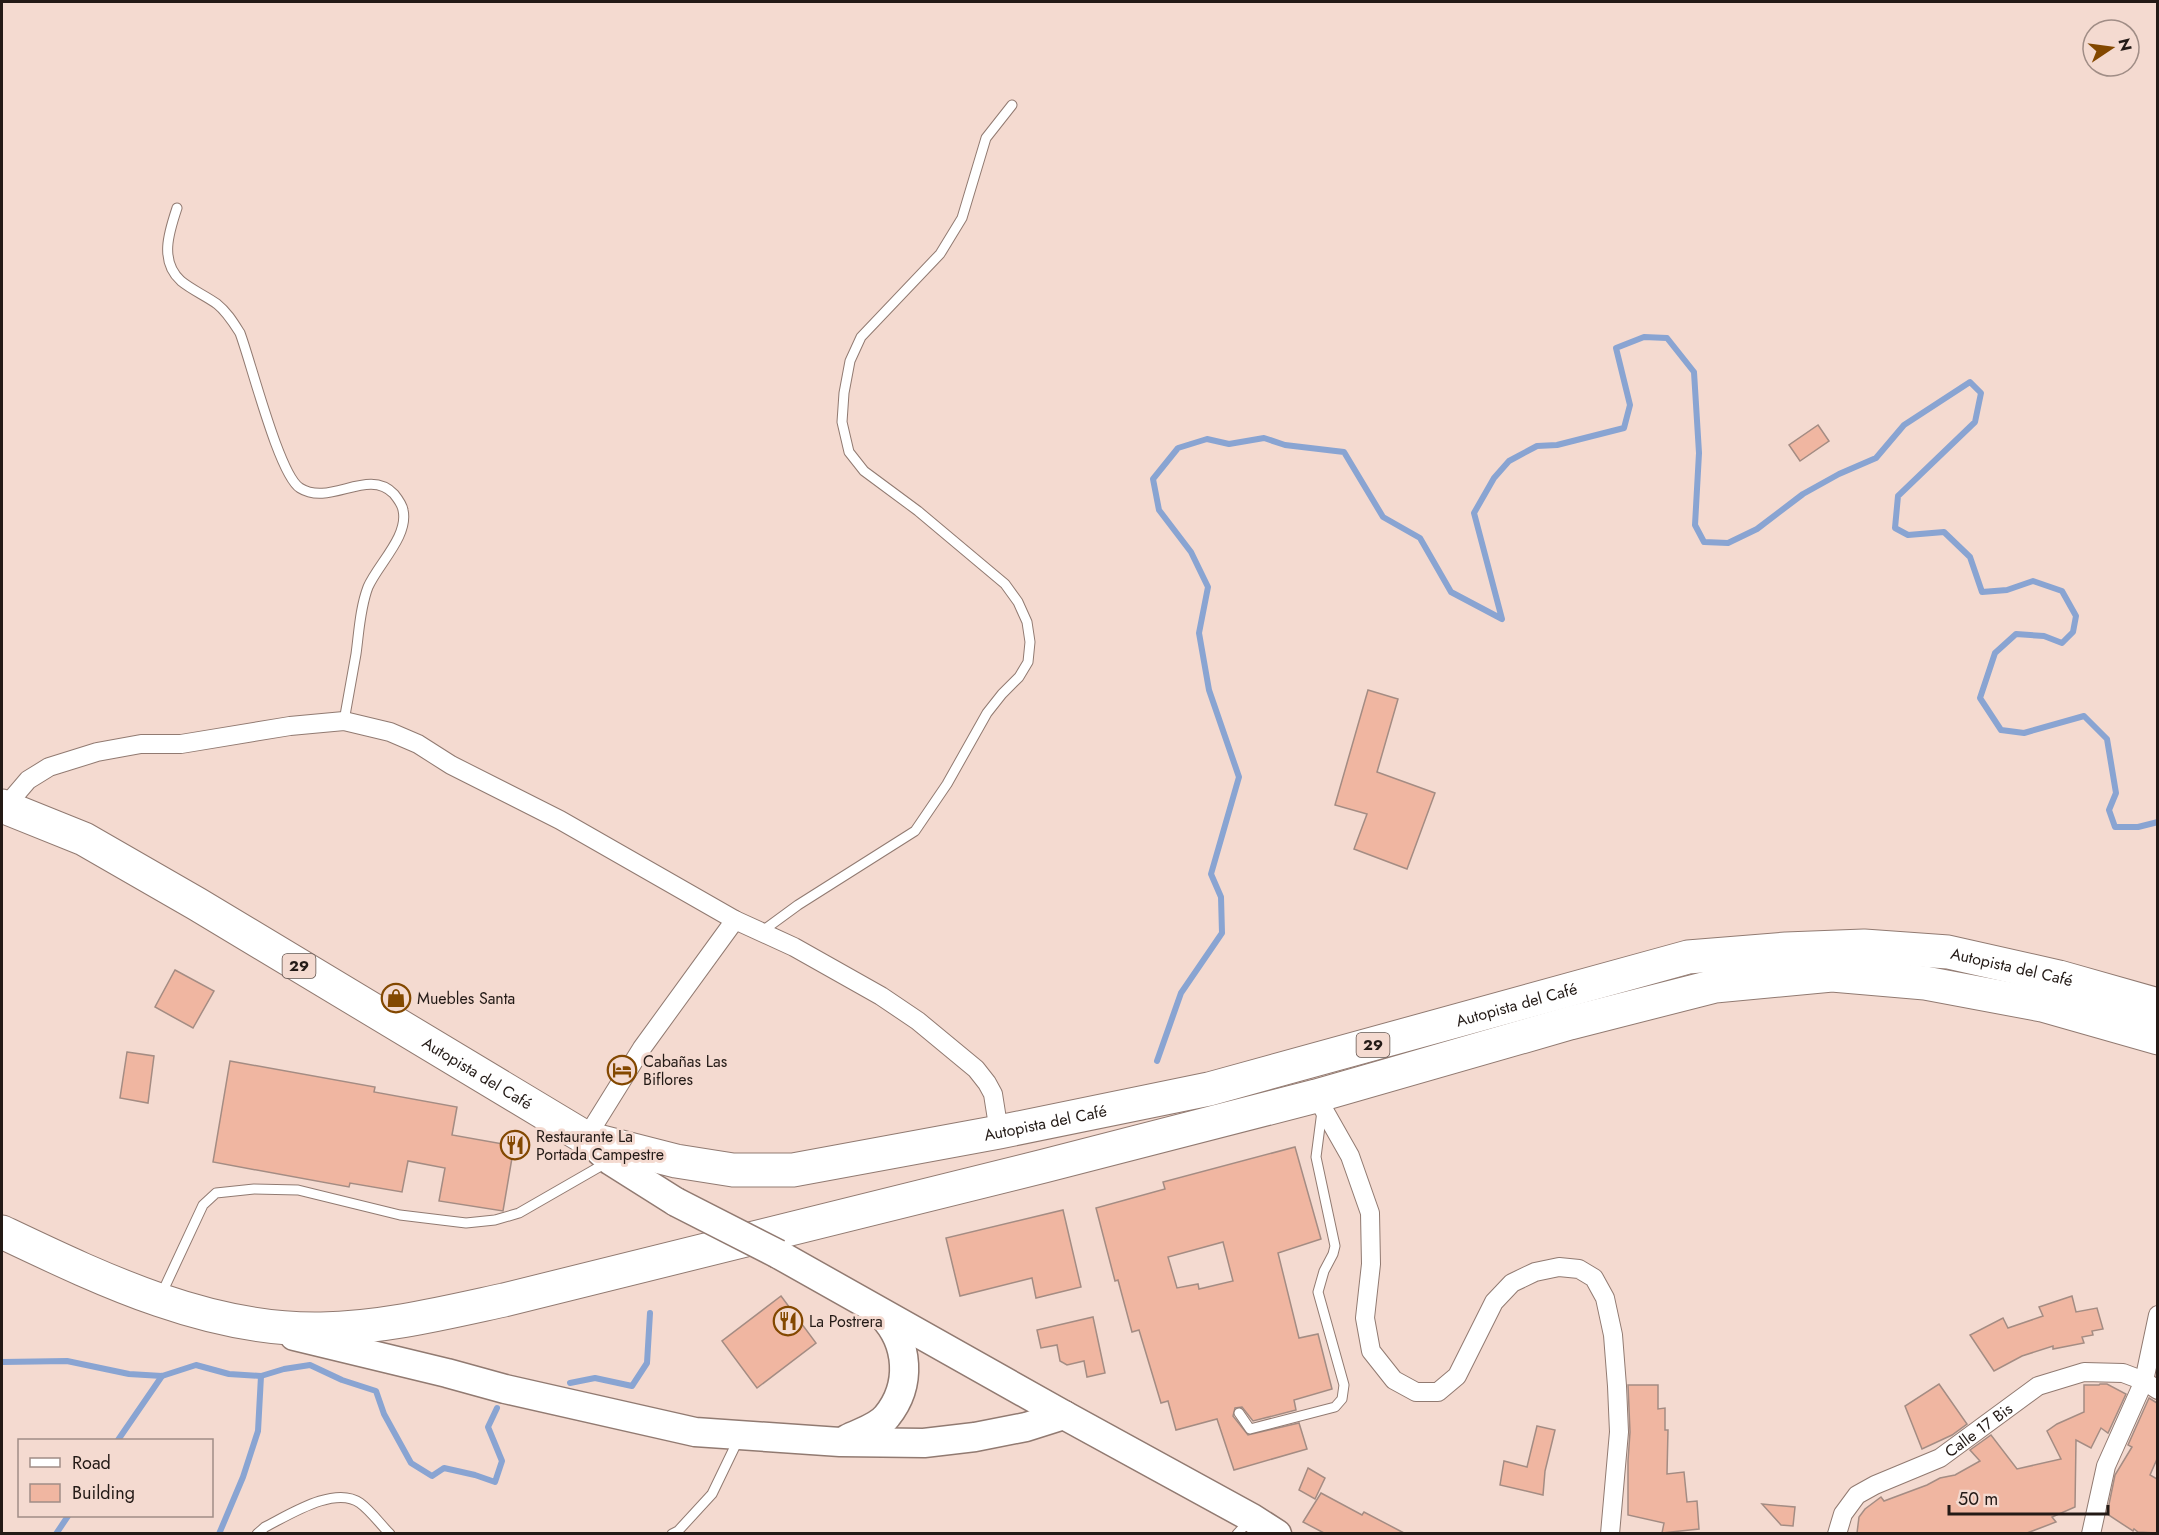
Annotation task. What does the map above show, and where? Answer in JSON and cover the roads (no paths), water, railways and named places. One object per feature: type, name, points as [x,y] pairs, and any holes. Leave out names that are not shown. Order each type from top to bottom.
[{"type":"highway","name":"Autopista del Café","points":[[3,807],[94,845],[197,904],[586,1138],[676,1161],[733,1170],[793,1170],[999,1132],[1209,1089],[1688,957],[1786,949],[1864,946],[1948,952],[2060,977],[2157,1005]]},
{"type":"highway","name":"Autopista del Café","points":[[2,1232],[43,1252],[158,1300],[242,1323],[320,1329],[367,1326],[428,1317],[1319,1103],[1570,1023],[1715,986],[1832,975],[1925,983],[2042,1005],[2157,1038]]},
{"type":"main road","points":[[586,1138],[611,1161],[676,1202],[778,1254],[1064,1415],[1244,1526],[1277,1533]]},
{"type":"main road","points":[[840,1442],[877,1425],[887,1416],[902,1386],[905,1368],[904,1351],[889,1322],[879,1312]]},
{"type":"main road","points":[[242,1323],[505,1389],[695,1432],[840,1442],[924,1443],[975,1437],[1026,1427],[1064,1415]]},
{"type":"street","points":[[3,807],[28,780],[49,767],[97,752],[141,744],[181,744],[290,726],[344,721],[390,732],[418,744],[451,765],[560,820],[735,920],[794,947],[854,979],[918,1021],[953,1048],[976,1069],[987,1083],[993,1094],[999,1132]]},
{"type":"street","points":[[586,1138],[642,1048],[735,920]]},
{"type":"street","points":[[1319,1103],[1350,1156],[1370,1213],[1371,1264],[1365,1318],[1371,1351],[1394,1380],[1416,1392],[1438,1392],[1457,1376],[1494,1302],[1512,1283],[1534,1272],[1559,1268],[1579,1269],[1594,1278],[1605,1298],[1613,1335],[1617,1386],[1619,1432],[1610,1533]]},
{"type":"street","points":[[2091,1533],[2106,1466],[2151,1386],[2157,1315]]},
{"type":"street","name":"Calle 17 Bis","points":[[1837,1533],[1843,1514],[1857,1495],[1875,1485],[1940,1458],[2038,1386],[2084,1372],[2123,1373],[2151,1386]]},
{"type":"lane","points":[[761,932],[798,905],[915,831],[947,784],[987,713],[1019,677],[1028,662],[1030,642],[1027,622],[1018,602],[1005,584],[864,471],[849,452],[843,422],[844,393],[850,361],[861,337],[940,254],[962,218],[986,138],[1011,105]]},
{"type":"lane","points":[[177,208],[169,230],[167,246],[172,270],[182,281],[218,305],[231,318],[240,333],[277,446],[287,472],[297,487],[311,494],[321,494],[374,484],[387,487],[398,499],[403,509],[404,521],[400,533],[367,590],[344,721]]},
{"type":"lane","points":[[1239,1413],[1250,1429],[1335,1407],[1342,1399],[1344,1385],[1318,1292],[1324,1270],[1335,1246],[1316,1157],[1319,1103]]},
{"type":"lane","points":[[158,1300],[203,1205],[216,1193],[254,1189],[298,1190],[400,1215],[466,1222],[495,1220],[519,1213],[611,1161]]},
{"type":"lane","points":[[672,1533],[678,1531],[712,1494],[740,1436]]},
{"type":"lane","points":[[257,1533],[324,1499],[343,1497],[360,1502],[390,1533]]},
{"type":"waterway","points":[[1157,1061],[1181,993],[1222,933],[1221,897],[1211,874],[1239,777],[1209,690],[1199,633],[1208,587],[1191,552],[1159,510],[1153,479],[1178,448],[1207,439],[1229,444],[1264,438],[1285,445],[1344,452],[1383,517],[1420,538],[1451,592],[1502,619],[1474,513],[1494,478],[1509,461],[1537,446],[1557,445],[1624,428],[1630,405],[1616,348],[1644,337],[1667,338],[1694,372],[1699,453],[1695,525],[1704,542],[1728,543],[1757,529],[1803,494],[1839,474],[1876,458],[1904,425],[1970,382],[1981,393],[1975,422],[1898,496],[1895,528],[1908,535],[1944,532],[1970,557],[1982,592],[2007,590],[2033,581],[2062,591],[2076,616],[2073,632],[2062,643],[2044,636],[2016,634],[1995,653],[1980,698],[2001,730],[2024,733],[2084,716],[2107,739],[2116,793],[2109,810],[2115,827],[2138,827],[2158,822]]},
{"type":"waterway","points":[[570,1383],[595,1378],[632,1386],[647,1363],[650,1313]]},
{"type":"waterway","points":[[2,1362],[67,1361],[129,1374],[162,1376],[196,1365],[229,1374],[261,1376],[310,1365],[342,1380],[376,1391],[384,1414],[411,1463],[432,1476],[444,1468],[495,1482],[502,1461],[488,1427],[497,1408]]},
{"type":"waterway","points":[[119,1439],[162,1376]]},
{"type":"waterway","points":[[219,1534],[243,1477],[258,1431],[261,1376]]},
{"type":"waterway","points":[[56,1534],[67,1517]]},
{"type":"place","name":"Muebles Santa","points":[[396,998]]},
{"type":"place","name":"Cabañas Las Biflores","points":[[622,1070]]},
{"type":"place","name":"Restaurante La Portada Campestre","points":[[515,1145]]},
{"type":"place","name":"La Postrera","points":[[788,1321]]}]
